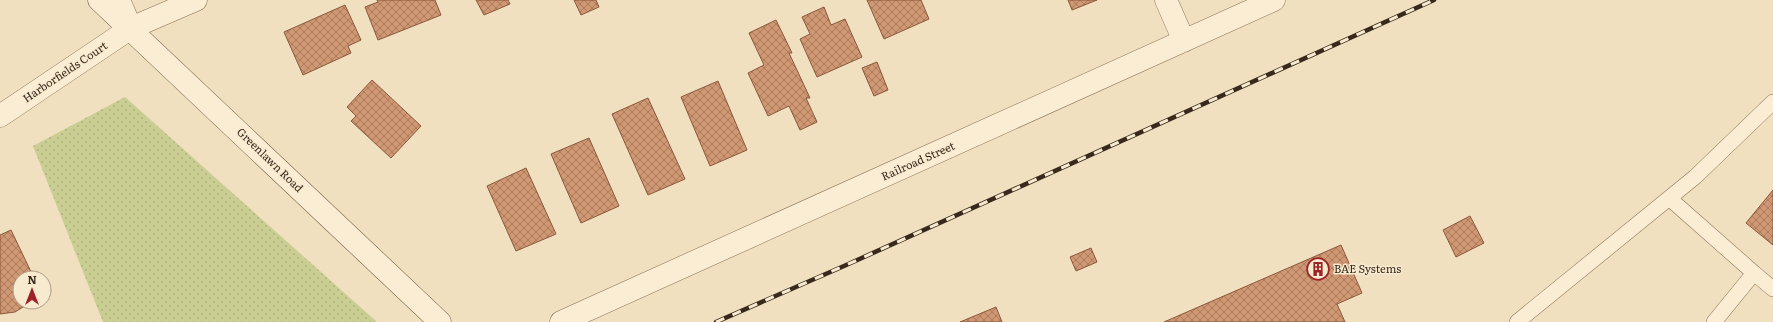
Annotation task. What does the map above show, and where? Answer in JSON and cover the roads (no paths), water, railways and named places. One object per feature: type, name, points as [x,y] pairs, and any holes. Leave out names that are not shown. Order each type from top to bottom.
[{"type":"street","name":"Greenlawn Road","points":[[99,0],[131,28],[440,322]]},
{"type":"street","points":[[119,0],[131,28]]},
{"type":"street","name":"Harborfields Court","points":[[0,116],[131,28],[196,0]]},
{"type":"street","points":[[1166,0],[1184,41]]},
{"type":"street","name":"Railroad Street","points":[[561,322],[1274,0]]},
{"type":"lane","points":[[1517,322],[1695,177],[1773,102]]},
{"type":"lane","points":[[1669,198],[1773,289]]},
{"type":"lane","points":[[1714,322],[1754,273]]},
{"type":"railway","points":[[716,322],[844,266],[1434,0]]},
{"type":"place","name":"BAE Systems","points":[[1318,269]]}]
